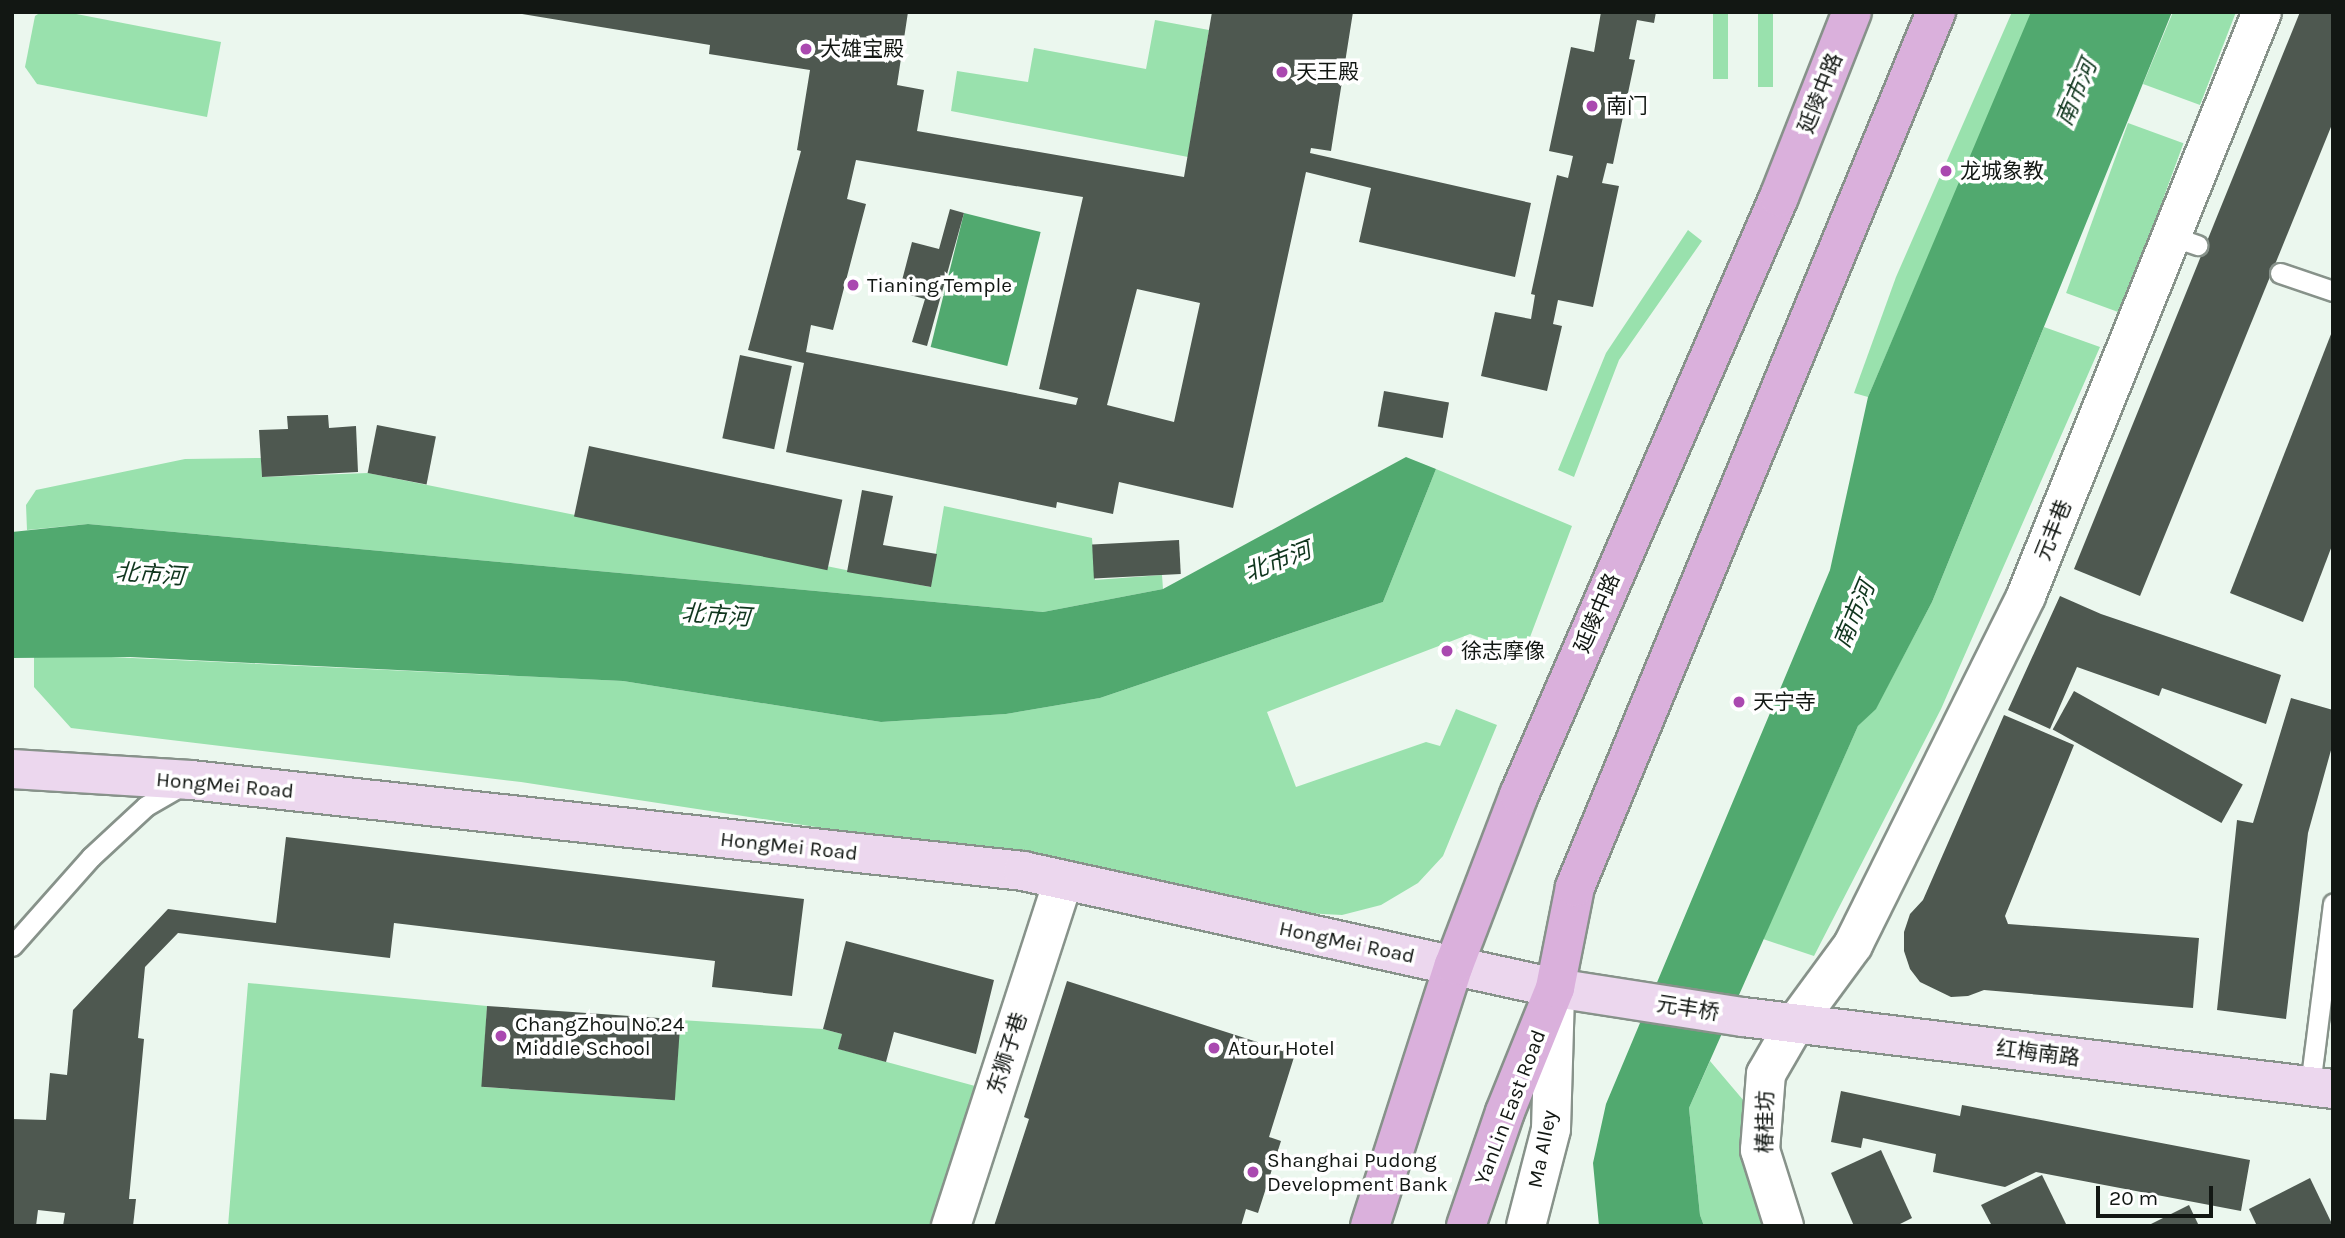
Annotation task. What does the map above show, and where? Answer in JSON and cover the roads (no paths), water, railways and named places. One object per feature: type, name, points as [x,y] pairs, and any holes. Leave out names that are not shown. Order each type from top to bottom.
[{"type":"main road","name":"延陵中路","points":[[1370,1226],[1454,965],[1519,795],[1779,197],[1852,12]]},
{"type":"main road","points":[[1555,988],[1575,887],[1936,12]]},
{"type":"main road","name":"YanLin East Road","points":[[1466,1226],[1505,1112],[1555,988]]},
{"type":"street","name":"元丰巷","points":[[1795,1024],[1853,945],[2026,596],[2184,241],[2262,12]]},
{"type":"street","name":"HongMei Road","points":[[12,769],[191,780],[1023,871],[1454,965],[1499,978],[1555,988]]},
{"type":"street","name":"东狮子巷","points":[[951,1226],[1063,881]]},
{"type":"street","name":"元丰桥","points":[[1555,988],[1743,1017]]},
{"type":"street","name":"Ma Alley","points":[[1526,1226],[1551,1129],[1555,988]]},
{"type":"street","name":"红梅南路","points":[[1743,1017],[2321,1087]]},
{"type":"street","name":"椿桂坊","points":[[1784,1226],[1760,1150],[1766,1074],[1795,1024]]},
{"type":"lane","points":[[2280,274],[2333,291]]},
{"type":"lane","points":[[12,946],[91,857],[121,828],[146,806],[191,780]]},
{"type":"lane","points":[[2321,1087],[2333,903]]},
{"type":"water","name":"南市河","points":[[2031,12],[2172,12],[1932,602],[1876,709],[1858,726],[1689,1108],[1700,1215],[1704,1226],[1599,1226],[1593,1163],[1606,1104],[1830,570],[1868,397]]},
{"type":"water","points":[[964,213],[1041,232],[1007,366],[931,347]]},
{"type":"water","name":"北市河","points":[[1406,457],[1436,469],[1383,602],[1100,698],[1006,714],[881,722],[623,681],[130,657],[12,658],[12,532],[88,524],[1043,612],[1163,589]]},
{"type":"place","name":"大雄宝殿","points":[[806,49]]},
{"type":"place","name":"天王殿","points":[[1282,72]]},
{"type":"place","name":"南门","points":[[1592,106]]},
{"type":"place","name":"龙城象教","points":[[1946,171]]},
{"type":"place","name":"Tianing Temple","points":[[853,285]]},
{"type":"place","name":"徐志摩像","points":[[1447,651]]},
{"type":"place","name":"天宁寺","points":[[1739,702]]},
{"type":"place","name":"ChangZhou No.24 Middle School","points":[[501,1036]]},
{"type":"place","name":"Atour Hotel","points":[[1214,1048]]},
{"type":"place","name":"Shanghai Pudong Development Bank","points":[[1253,1172]]}]
